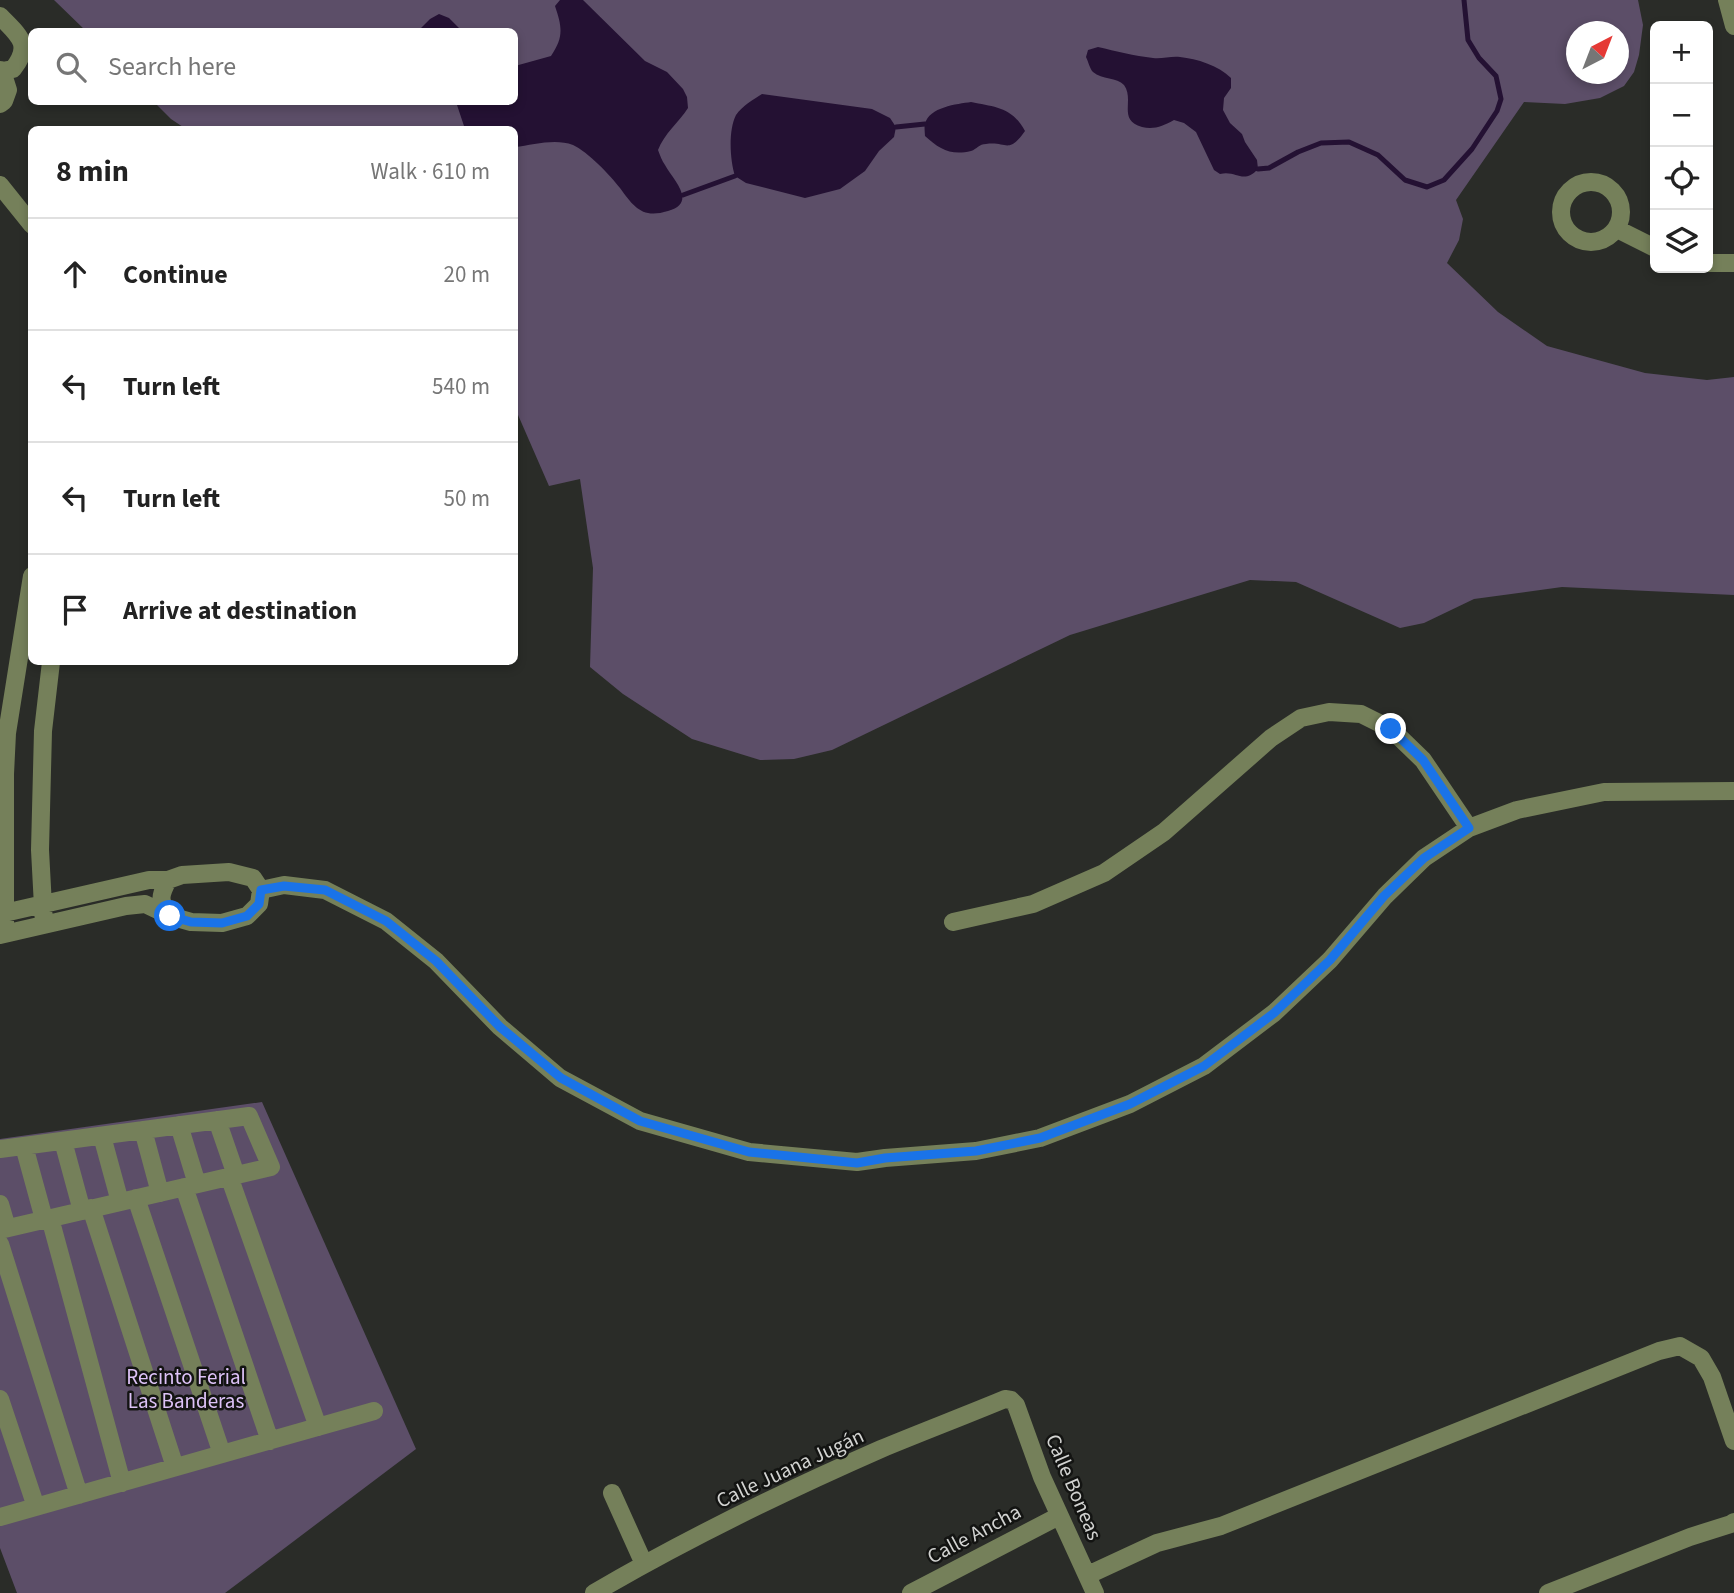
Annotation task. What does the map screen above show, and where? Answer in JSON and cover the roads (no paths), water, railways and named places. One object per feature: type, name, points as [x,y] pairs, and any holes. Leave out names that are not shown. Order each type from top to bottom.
[{"type":"street","points":[[1727,0],[1734,26]]},
{"type":"street","points":[[0,16],[20,38],[23,50],[21,59],[13,69],[1,71],[8,90],[0,104]]},
{"type":"street","points":[[0,186],[28,220]]},
{"type":"street","points":[[1617,229],[1650,245]]},
{"type":"street","points":[[1713,262],[1734,263]]},
{"type":"street","points":[[2,914],[149,880],[168,880],[182,875],[229,872],[253,878],[261,890],[259,904],[247,916],[222,923],[191,922],[145,904],[2,935],[2,914],[5,774],[4,734],[28,602]]},
{"type":"street","points":[[44,925],[40,850],[43,731],[51,665]]},
{"type":"street","points":[[953,922],[1033,904],[1104,873],[1164,832],[1271,738],[1301,718],[1329,712],[1361,714],[1391,729],[1423,760],[1469,828]]},
{"type":"street","points":[[261,890],[284,886],[325,890],[386,921],[436,961],[500,1027],[561,1078],[640,1121],[749,1152],[857,1163],[885,1158],[976,1151],[1040,1138],[1130,1104],[1204,1066],[1274,1013],[1330,960],[1384,896],[1424,858],[1469,828],[1517,810],[1604,792],[1734,791]]},
{"type":"street","points":[[168,880],[162,892],[161,904],[170,916]]},
{"type":"street","points":[[0,1149],[248,1116],[271,1167],[47,1219],[2,1234]]},
{"type":"street","points":[[217,1120],[233,1176],[318,1427]]},
{"type":"street","points":[[179,1125],[190,1186],[270,1441]]},
{"type":"street","points":[[142,1130],[160,1192]]},
{"type":"street","points":[[102,1136],[222,1454]]},
{"type":"street","points":[[63,1141],[175,1467]]},
{"type":"street","points":[[24,1146],[122,1483]]},
{"type":"street","points":[[0,1204],[2,1234],[79,1495]]},
{"type":"street","points":[[1088,1587],[1157,1543],[1220,1526],[1660,1351],[1680,1346],[1701,1358],[1712,1377],[1734,1441]]},
{"type":"street","points":[[0,1399],[36,1507]]},
{"type":"street","name":"Calle Juana Jugán","points":[[594,1593],[644,1564],[779,1496],[881,1449],[1005,1399],[1011,1400]]},
{"type":"street","name":"Calle Boneas","points":[[1011,1400],[1016,1405],[1042,1477],[1088,1587]]},
{"type":"street","points":[[0,1517],[374,1411]]},
{"type":"street","points":[[612,1493],[644,1564]]},
{"type":"street","name":"Calle Ancha","points":[[911,1593],[1059,1516]]},
{"type":"street","points":[[1548,1593],[1734,1522]]},
{"type":"waterway","points":[[1258,169],[1269,168],[1321,143],[1349,142],[1378,155],[1405,180],[1427,187],[1444,180],[1472,149],[1497,111],[1501,99],[1496,76],[1479,58],[1468,40],[1464,0]]},
{"type":"waterway","points":[[896,127],[925,124]]},
{"type":"waterway","points":[[683,195],[735,176]]},
{"type":"park label","name":"Recinto Ferial Las Banderas","points":[[186,1389]]}]
